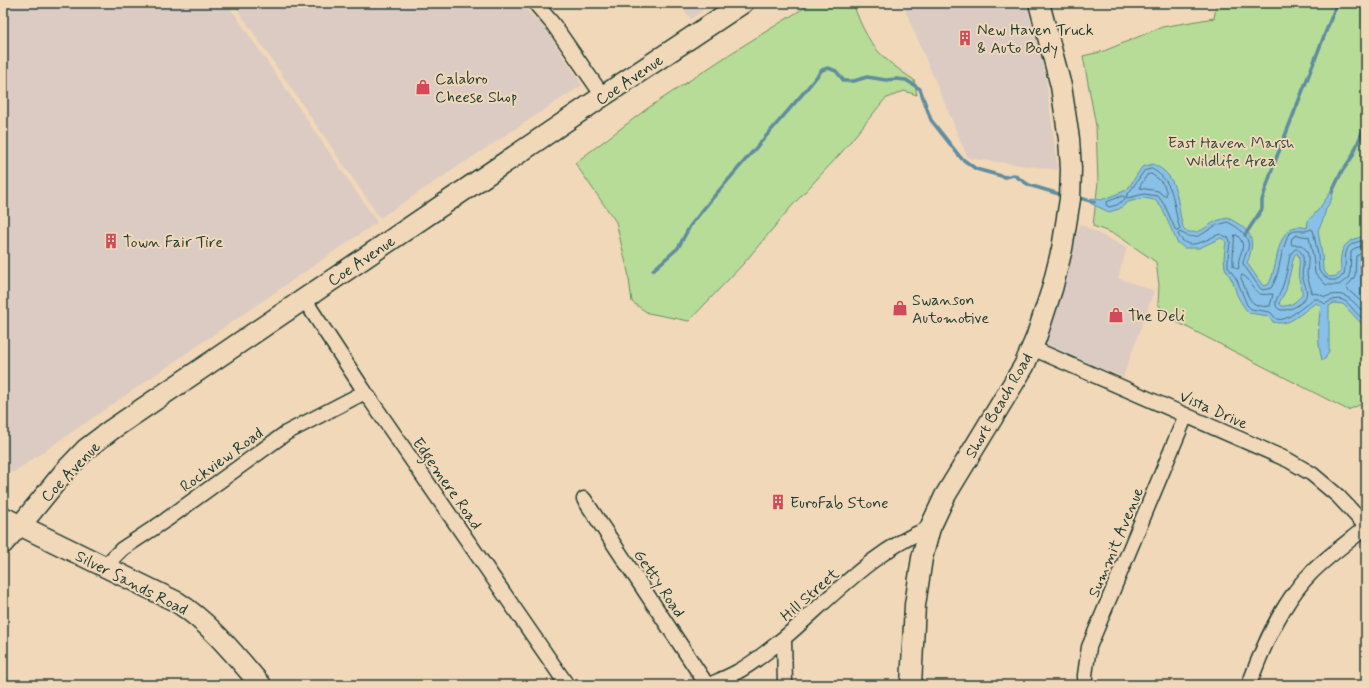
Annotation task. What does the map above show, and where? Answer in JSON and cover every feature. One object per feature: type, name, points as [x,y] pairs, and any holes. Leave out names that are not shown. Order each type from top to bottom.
[{"type":"main road","name":"Coe Avenue","points":[[11,521],[86,450],[111,430],[603,96],[743,3]]},
{"type":"main road","name":"Short Beach Road","points":[[910,685],[915,605],[922,558],[930,528],[945,496],[1024,366],[1032,348],[1052,289],[1062,249],[1070,199],[1071,169],[1069,138],[1061,86],[1039,3]]},
{"type":"main road","name":"Silver Sands Road","points":[[11,521],[177,602],[208,625],[261,685]]},
{"type":"street","points":[[535,3],[553,24],[603,96]]},
{"type":"street","name":"Edgemere Road","points":[[304,299],[365,392],[567,685]]},
{"type":"street","name":"Vista Drive","points":[[1032,348],[1288,460],[1312,474],[1338,496],[1366,527]]},
{"type":"street","name":"Rockview Road","points":[[106,568],[112,559],[122,549],[166,520],[286,434],[365,392]]},
{"type":"street","name":"Summit Avenue","points":[[1085,685],[1089,647],[1186,415]]},
{"type":"street","name":"Getty Road","points":[[584,499],[708,685]]},
{"type":"street","name":"Coe Avenue","points":[[3,545],[11,521]]},
{"type":"street","points":[[1249,685],[1258,658],[1283,608],[1311,573],[1366,527]]},
{"type":"street","name":"Hill Street","points":[[708,685],[737,672],[758,658],[784,638],[870,563],[900,542],[914,534],[930,528]]},
{"type":"street","points":[[784,638],[785,685]]},
{"type":"shaded area","points":[[3,3],[227,3],[377,222],[14,472],[3,471]]},
{"type":"shaded area","points":[[233,3],[520,3],[546,30],[582,85],[380,218]]},
{"type":"shaded area","points":[[679,3],[712,3],[691,19]]},
{"type":"shaded area","points":[[902,3],[1026,3],[1045,73],[1058,170],[968,158]]},
{"type":"shaded area","points":[[1080,224],[1127,248],[1118,278],[1154,291],[1123,377],[1044,345]]},
{"type":"green space","points":[[812,3],[853,3],[862,25],[873,45],[887,60],[914,80],[917,95],[904,91],[885,99],[841,153],[790,208],[744,263],[689,321],[648,313],[632,302],[628,272],[616,222],[575,163],[648,108],[733,52]]},
{"type":"green space","name":"East Haven Marsh Wildlife Area","points":[[1217,3],[1366,3],[1366,402],[1348,410],[1169,318],[1158,304],[1159,285],[1156,262],[1117,235],[1093,226],[1098,182],[1096,126],[1083,56],[1104,51],[1162,27],[1214,18]]},
{"type":"water","points":[[1153,164],[1163,170],[1173,183],[1184,230],[1188,232],[1196,232],[1216,221],[1228,218],[1236,222],[1247,231],[1250,236],[1251,247],[1247,263],[1263,286],[1268,285],[1272,277],[1283,237],[1289,230],[1296,227],[1307,228],[1308,221],[1334,190],[1318,230],[1323,270],[1329,277],[1336,276],[1341,272],[1342,251],[1346,244],[1357,238],[1366,236],[1366,324],[1360,322],[1343,304],[1334,303],[1329,306],[1329,351],[1325,359],[1322,360],[1318,333],[1321,306],[1316,303],[1291,321],[1279,323],[1273,322],[1269,316],[1249,313],[1237,295],[1233,282],[1225,268],[1224,257],[1226,241],[1221,238],[1199,248],[1184,248],[1177,242],[1162,208],[1155,200],[1144,198],[1128,202],[1119,209],[1109,212],[1090,203],[1091,198],[1101,200],[1127,190],[1142,167]],"holes":[[[1297,253],[1299,281],[1302,288],[1302,295],[1288,306],[1282,306],[1279,303],[1286,290],[1294,256]]]},
{"type":"waterway","points":[[1245,235],[1262,209],[1262,200],[1274,164],[1337,3]]},
{"type":"waterway","points":[[653,270],[678,248],[690,226],[710,201],[822,70],[828,68],[836,71],[844,81],[854,81],[867,77],[886,80],[906,80],[920,89],[931,120],[961,158],[976,169],[1005,177],[1014,175],[1029,185],[1059,194]]},
{"type":"waterway","points":[[1332,192],[1341,173],[1352,157],[1366,123]]},
{"type":"waterway","points":[[1080,198],[1094,202]]},
{"type":"place","name":"New Haven Truck & Auto Body","points":[[965,38]]},
{"type":"place","name":"Calabro Cheese Shop","points":[[423,87]]},
{"type":"place","name":"Town Fair Tire","points":[[111,241]]},
{"type":"place","name":"Swanson Automotive","points":[[900,308]]},
{"type":"place","name":"The Deli","points":[[1116,315]]},
{"type":"place","name":"EuroFab Stone","points":[[778,502]]}]
